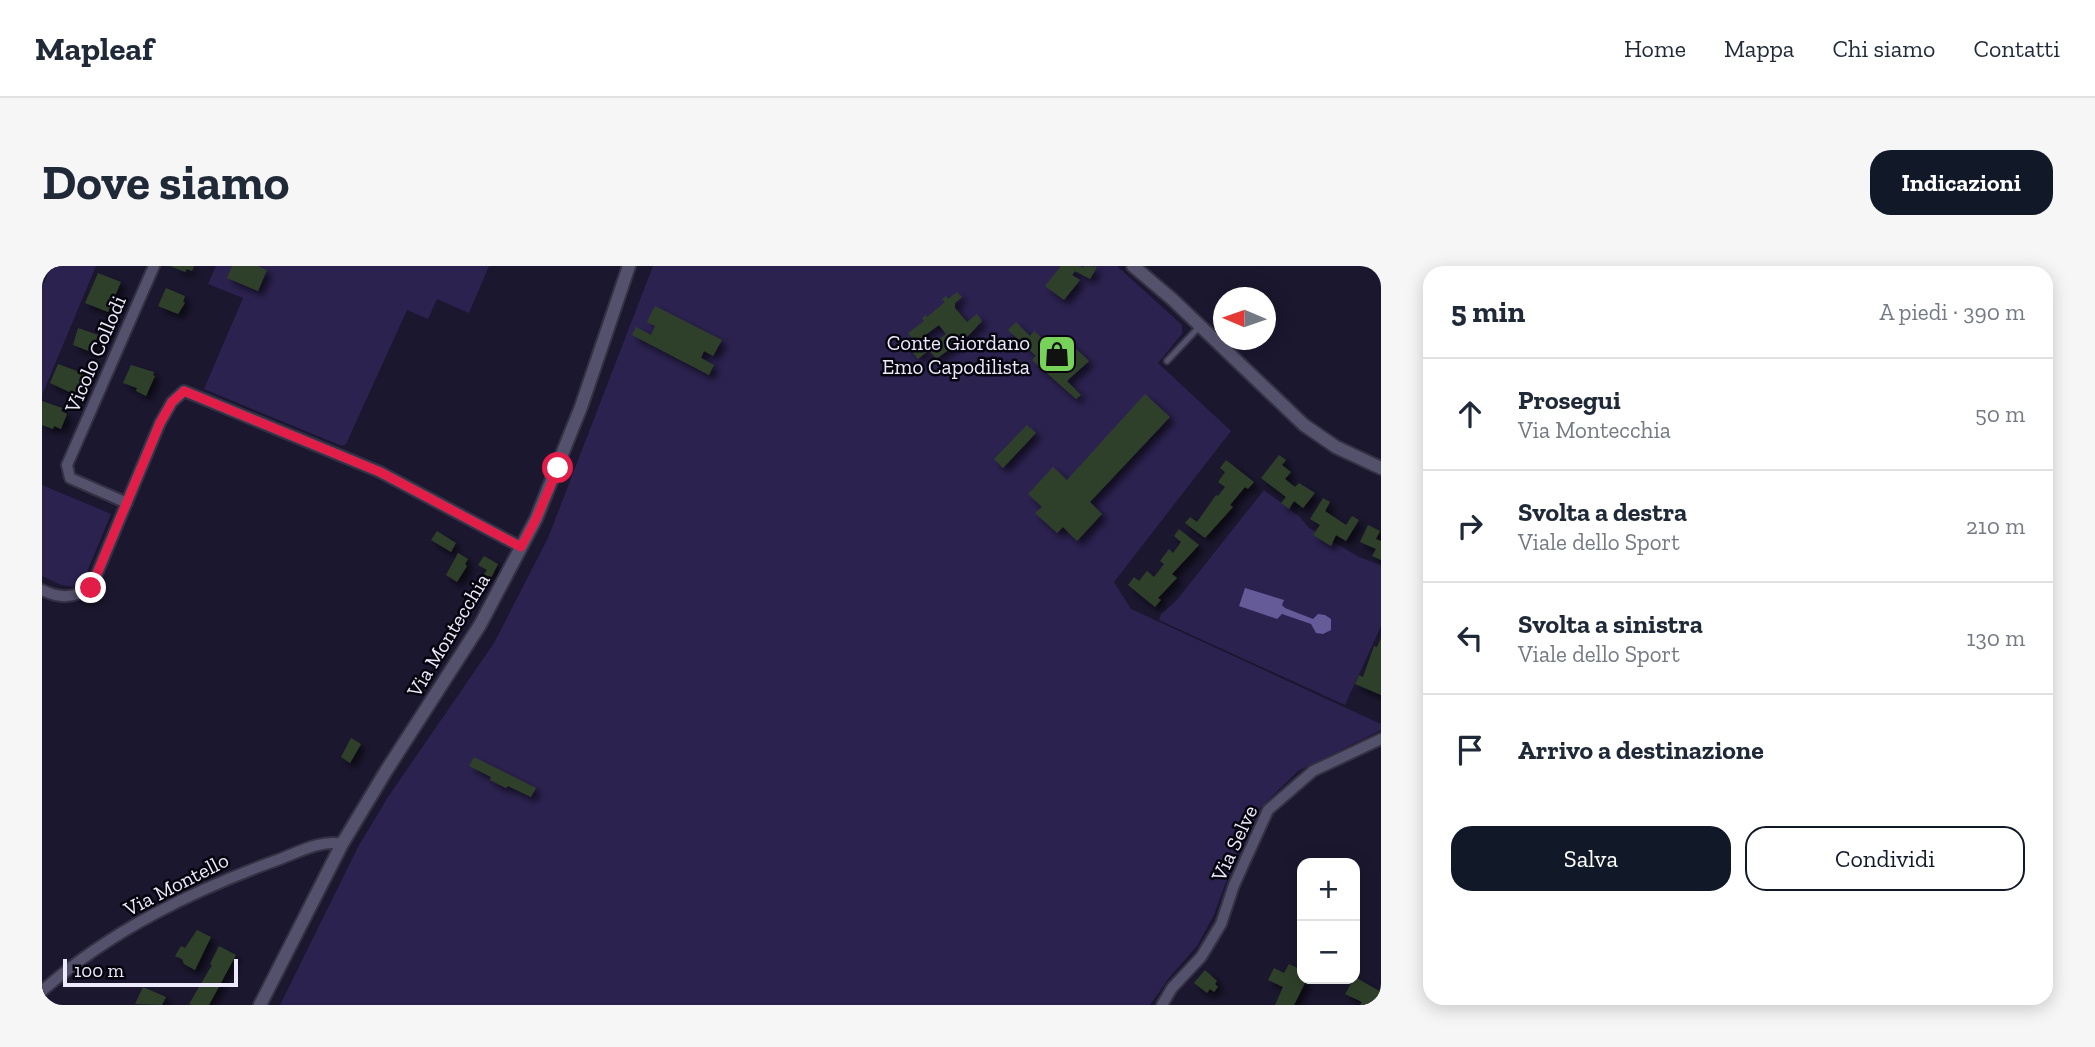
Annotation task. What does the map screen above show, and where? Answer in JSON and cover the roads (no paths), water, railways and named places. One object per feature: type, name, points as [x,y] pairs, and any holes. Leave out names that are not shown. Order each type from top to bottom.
[{"type":"street","name":"Vicolo Collodi","points":[[127,503],[69,478],[67,465],[154,266]]},
{"type":"street","name":"Via Montecchia","points":[[260,1005],[342,844],[480,625],[536,519],[581,407],[629,266]]},
{"type":"street","points":[[1133,266],[1304,425],[1336,447],[1381,468]]},
{"type":"street","points":[[42,590],[55,596],[69,597],[91,588],[160,423],[172,402],[184,391],[380,472],[521,547]]},
{"type":"street","name":"Via Selve","points":[[1163,1005],[1172,988],[1201,957],[1221,924],[1234,886],[1268,810],[1313,771],[1381,739]]},
{"type":"street","name":"Via Montello","points":[[42,991],[85,956],[148,916],[197,891],[288,856],[332,842],[342,844]]},
{"type":"lane","points":[[1167,361],[1200,326]]},
{"type":"place","name":"Conte Giordano Emo Capodilista","points":[[1057,354]]}]
